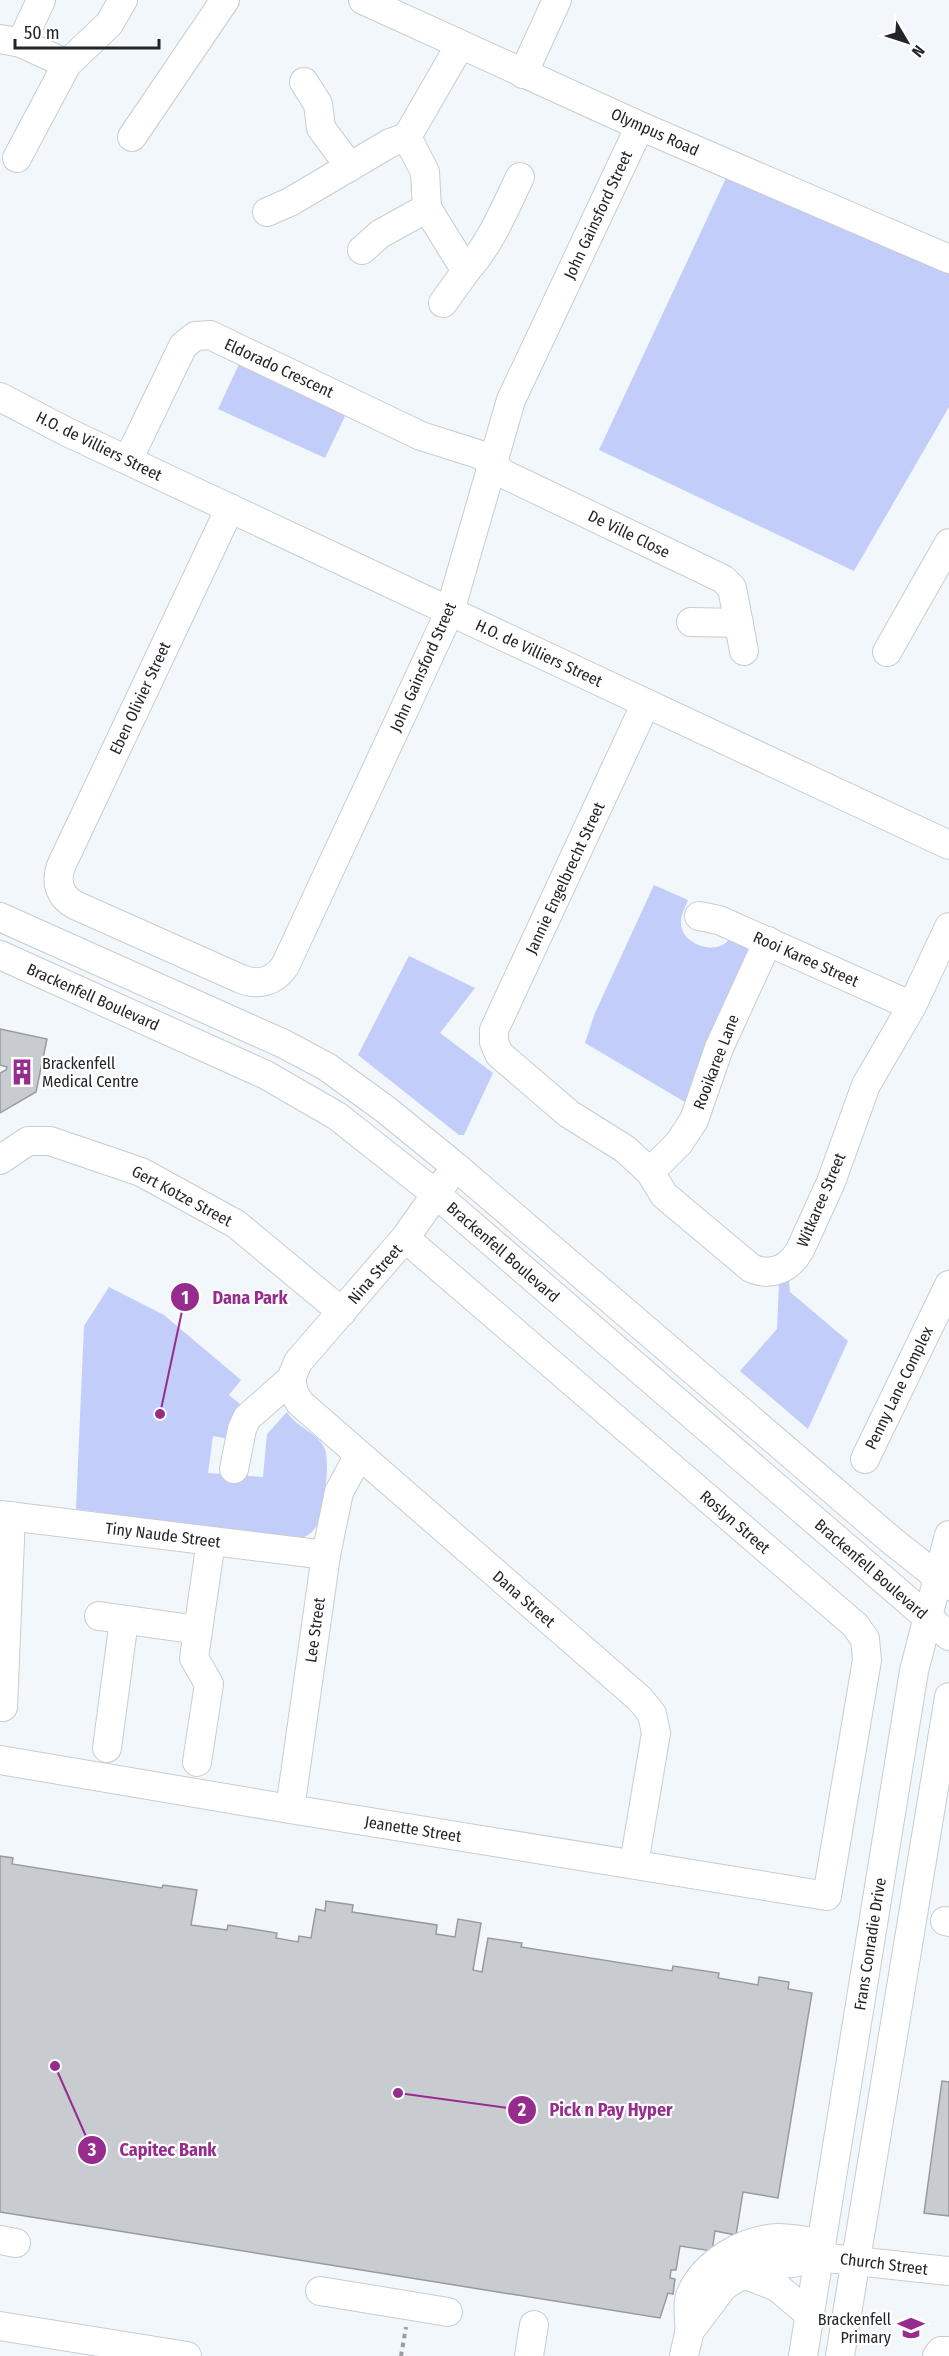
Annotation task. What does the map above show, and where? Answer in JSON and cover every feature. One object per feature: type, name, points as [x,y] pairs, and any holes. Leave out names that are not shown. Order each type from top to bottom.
[{"type":"street","points":[[41,0],[10,41],[67,64]]},
{"type":"street","points":[[17,158],[67,64],[109,24],[123,0]]},
{"type":"street","points":[[132,137],[225,0]]},
{"type":"street","name":"Olympus Road","points":[[363,0],[640,126],[949,259]]},
{"type":"street","points":[[523,74],[557,0]]},
{"type":"street","points":[[267,212],[290,202],[390,143],[407,137],[460,45]]},
{"type":"street","points":[[304,82],[318,104],[321,128],[350,166]]},
{"type":"street","name":"John Gainsford Street","points":[[60,890],[69,902],[75,905],[247,982],[261,983],[275,977],[285,966],[450,611],[511,400],[640,126]]},
{"type":"street","points":[[407,137],[424,172],[427,208],[466,271]]},
{"type":"street","points":[[443,303],[491,238],[520,177]]},
{"type":"street","points":[[362,250],[380,234],[427,208]]},
{"type":"street","name":"Eldorado Crescent","points":[[128,460],[183,345],[195,336],[204,334],[421,435],[481,455],[492,464]]},
{"type":"street","name":"H.O. de Villiers Street","points":[[0,397],[128,460],[949,845]]},
{"type":"street","name":"De Ville Close","points":[[492,464],[504,474],[723,579],[732,588],[741,637],[691,622]]},
{"type":"street","name":"Eben Olivier Street","points":[[60,890],[58,874],[61,866],[230,507]]},
{"type":"street","points":[[887,652],[949,543]]},
{"type":"street","name":"Jannie Engelbrecht Street","points":[[499,1054],[494,1042],[494,1030],[646,703]]},
{"type":"street","name":"Rooi Karee Street","points":[[699,916],[719,920],[912,1006]]},
{"type":"street","name":"Brackenfell Boulevard","points":[[0,917],[284,1044],[327,1067],[377,1102],[944,1582]]},
{"type":"street","name":"Witkaree Street","points":[[499,1054],[569,1114],[625,1149],[650,1172],[664,1195],[744,1264],[765,1272],[782,1269],[800,1250],[831,1182],[866,1085],[912,1006],[949,927]]},
{"type":"street","name":"Rooikaree Lane","points":[[650,1172],[679,1143],[694,1120],[719,1048],[768,941]]},
{"type":"street","name":"Brackenfell Boulevard","points":[[0,955],[266,1075],[304,1095],[362,1134],[437,1195],[949,1636]]},
{"type":"street","name":"Gert Kotze Street","points":[[0,1159],[28,1141],[50,1141],[141,1172],[236,1224],[342,1312]]},
{"type":"street","name":"Nina Street","points":[[234,1469],[242,1429],[247,1418],[291,1379],[298,1362],[405,1238],[455,1166]]},
{"type":"street","name":"Roslyn Street","points":[[405,1238],[855,1625],[865,1639],[867,1660],[827,1896]]},
{"type":"street","name":"Penny Lane Complex","points":[[865,1459],[949,1285]]},
{"type":"street","name":"Dana Street","points":[[291,1379],[294,1393],[300,1404],[640,1699],[652,1714],[656,1733],[634,1864]]},
{"type":"street","name":"Lee Street","points":[[290,1809],[326,1555],[339,1492],[359,1455]]},
{"type":"street","points":[[3,1707],[5,1516]]},
{"type":"street","name":"Tiny Naude Street","points":[[5,1516],[326,1555]]},
{"type":"street","name":"Frans Conradie Drive","points":[[803,2356],[914,1671],[928,1618],[944,1582],[949,1535]]},
{"type":"street","points":[[197,1762],[209,1684],[194,1658],[211,1541]]},
{"type":"street","points":[[106,1748],[112,1618],[198,1630]]},
{"type":"street","points":[[840,2356],[949,1697]]},
{"type":"street","name":"Jeanette Street","points":[[0,1760],[827,1896]]},
{"type":"street","points":[[686,2344],[689,2299],[697,2284],[719,2261],[741,2247],[766,2240],[789,2238],[819,2250]]},
{"type":"street","points":[[686,2344],[723,2287],[744,2274],[768,2265],[792,2263],[819,2250]]},
{"type":"street","name":"Church Street","points":[[819,2250],[856,2261],[949,2271]]},
{"type":"street","points":[[744,2274],[777,2287],[809,2314]]},
{"type":"street","points":[[320,2291],[448,2312]]},
{"type":"street","points":[[529,2356],[534,2325]]},
{"type":"street","points":[[0,2326],[188,2356]]},
{"type":"street","points":[[938,2356],[941,2351],[949,2351]]},
{"type":"shaded area","points":[[727,176],[949,272],[949,407],[854,571],[599,450]]},
{"type":"shaded area","points":[[241,360],[348,410],[325,458],[218,409]]},
{"type":"shaded area","points":[[654,885],[688,900],[681,924],[687,938],[694,943],[717,947],[730,938],[753,941],[690,1105],[585,1043],[595,1013]]},
{"type":"shaded area","points":[[409,956],[475,988],[440,1033],[493,1073],[464,1135],[459,1135],[358,1055]]},
{"type":"shaded area","points":[[789,1281],[790,1292],[848,1341],[808,1429],[740,1371],[777,1329],[779,1283]]},
{"type":"shaded area","points":[[109,1287],[164,1315],[241,1380],[229,1395],[246,1409],[230,1439],[213,1436],[208,1473],[263,1477],[267,1434],[287,1412],[295,1422],[320,1442],[326,1453],[326,1486],[320,1519],[310,1533],[305,1537],[295,1539],[76,1509],[84,1326]]},
{"type":"building","name":"Brackenfell Medical Centre","points":[[0,1029],[47,1039],[36,1092],[0,1113],[0,1073],[7,1067],[0,1065]]},
{"type":"building","points":[[0,1856],[13,1858],[12,1864],[162,1888],[163,1885],[197,1890],[191,1925],[227,1930],[228,1925],[277,1933],[276,1938],[298,1942],[299,1936],[311,1938],[316,1909],[325,1911],[326,1901],[353,1905],[352,1912],[437,1925],[436,1934],[455,1937],[458,1919],[481,1923],[473,1970],[482,1972],[488,1938],[522,1943],[521,1947],[672,1971],[673,1966],[719,1973],[718,1978],[758,1985],[759,1977],[789,1982],[788,1989],[812,1993],[778,2198],[743,2192],[736,2235],[715,2231],[712,2251],[680,2246],[676,2270],[671,2270],[670,2278],[675,2279],[673,2294],[668,2293],[660,2318],[0,2212]]},
{"type":"building","points":[[942,2081],[949,2082],[949,2216],[924,2213]]},
{"type":"place","name":"Brackenfell Medical Centre","points":[[22,1072]]},
{"type":"place","name":"Dana Park","points":[[160,1414]]},
{"type":"place","name":"Capitec Bank","points":[[55,2066]]},
{"type":"place","name":"Pick n Pay Hyper","points":[[398,2093]]},
{"type":"place","name":"Brackenfell Primary","points":[[911,2328]]}]
